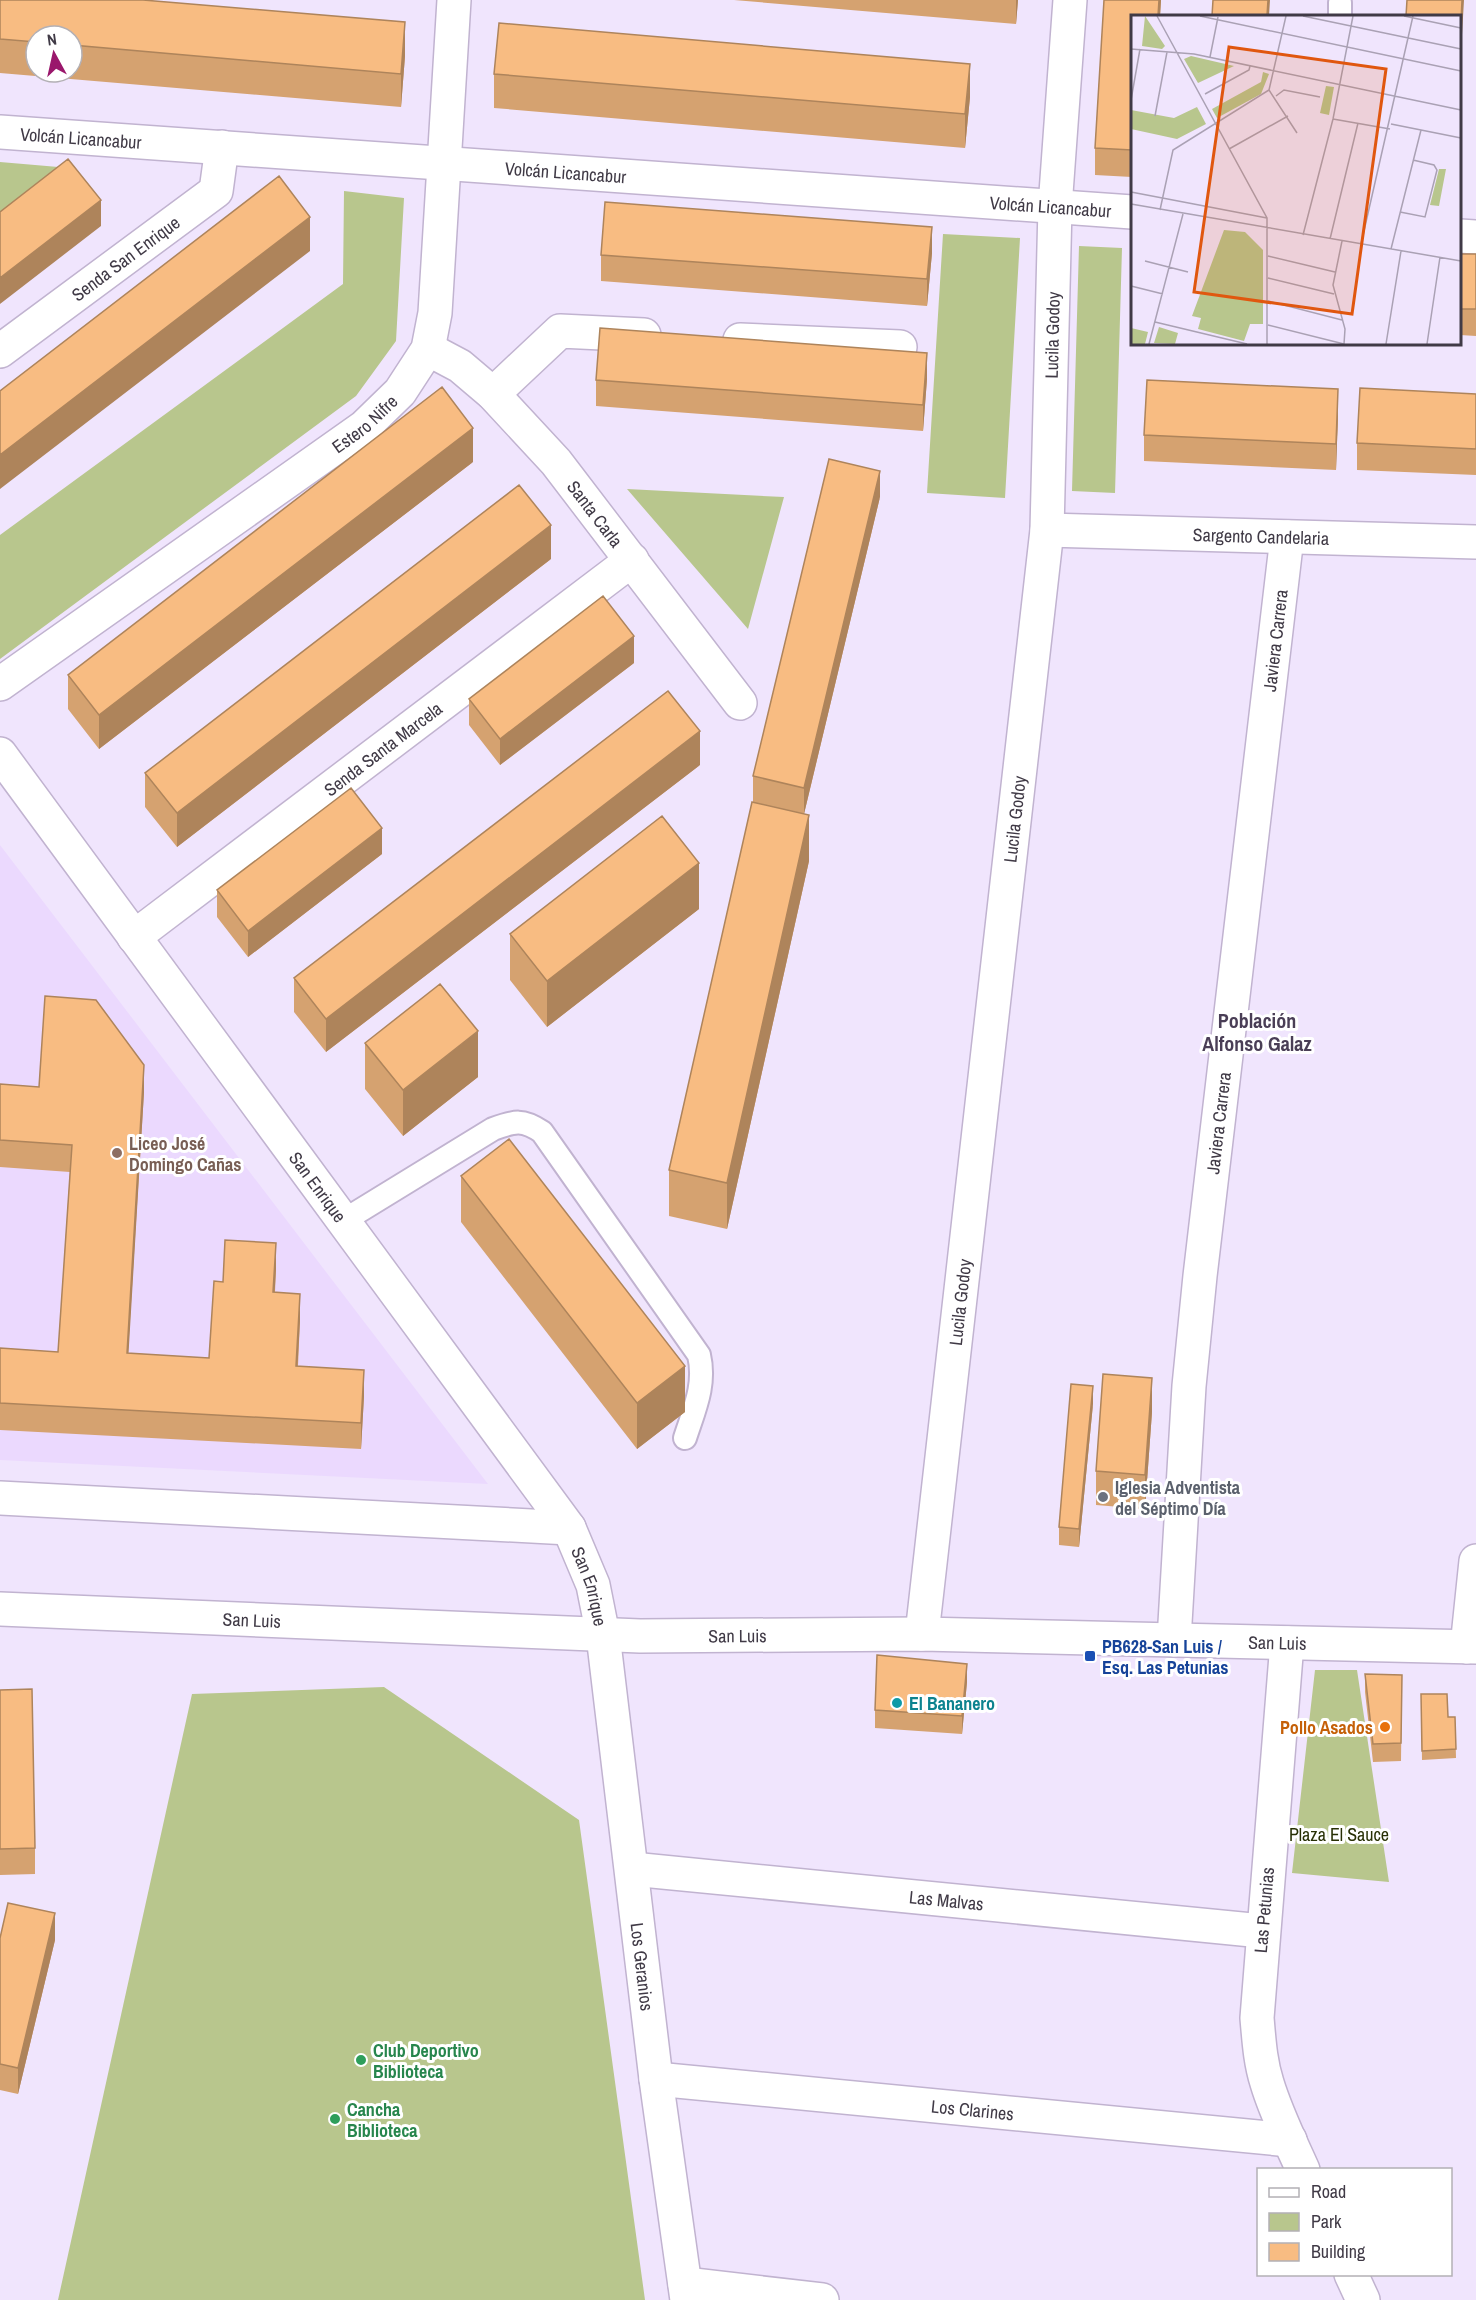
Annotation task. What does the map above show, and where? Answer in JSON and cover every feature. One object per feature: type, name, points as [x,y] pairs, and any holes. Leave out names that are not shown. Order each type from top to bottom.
[{"type":"street","name":"Estero Nifre","points":[[0,684],[364,427],[400,392],[428,349],[435,313],[454,0]]},
{"type":"street","name":"Lucila Godoy","points":[[922,1634],[1047,531],[1055,207],[1070,0]]},
{"type":"street","name":"Volcán Licancabur","points":[[0,132],[1131,212]]},
{"type":"street","name":"Senda San Enrique","points":[[0,351],[216,191],[222,147]]},
{"type":"street","points":[[1461,236],[1476,237]]},
{"type":"street","points":[[493,394],[560,331],[677,337]]},
{"type":"street","points":[[712,339],[900,347]]},
{"type":"street","name":"Santa Carla","points":[[428,349],[460,366],[493,394],[556,462],[740,703]]},
{"type":"street","name":"Sargento Candelaria","points":[[1047,531],[1476,542]]},
{"type":"street","name":"Javiera Carrera","points":[[1174,1640],[1189,1386],[1287,537]]},
{"type":"street","name":"Senda Santa Marcela","points":[[134,937],[632,560]]},
{"type":"street","name":"San Enrique","points":[[0,754],[569,1528],[593,1585],[603,1635]]},
{"type":"street","points":[[0,1498],[569,1528]]},
{"type":"street","points":[[1471,1647],[1476,1561]]},
{"type":"street","name":"San Luis","points":[[0,1609],[603,1635],[922,1634],[1471,1647]]},
{"type":"street","name":"Los Geranios","points":[[603,1635],[656,2079],[686,2292]]},
{"type":"street","name":"Las Petunias","points":[[1287,1643],[1262,1931],[1257,2018],[1260,2053],[1269,2091],[1297,2155]]},
{"type":"street","name":"Las Malvas","points":[[632,1869],[1262,1931]]},
{"type":"street","name":"Los Clarines","points":[[656,2079],[1297,2155]]},
{"type":"street","points":[[1352,2276],[1363,2300]]},
{"type":"street","points":[[686,2292],[822,2300]]},
{"type":"lane","points":[[343,1221],[494,1129],[512,1122],[530,1124],[542,1132],[699,1355],[702,1366],[701,1391],[685,1438]]},
{"type":"shaded area","name":"Liceo José Domingo Cañas","points":[[0,845],[488,1484],[0,1460]]},
{"type":"green space","points":[[0,162],[70,168],[0,215]]},
{"type":"green space","points":[[344,191],[404,198],[396,341],[356,396],[0,659],[0,535],[343,284]]},
{"type":"green space","points":[[943,234],[1020,238],[1005,498],[927,493]]},
{"type":"green space","points":[[1079,246],[1122,248],[1115,493],[1072,491]]},
{"type":"green space","points":[[627,489],[784,497],[748,629]]},
{"type":"green space","name":"Plaza El Sauce","points":[[1315,1670],[1357,1670],[1389,1882],[1292,1873]]},
{"type":"green space","name":"Club Deportivo Biblioteca","points":[[384,1687],[579,1820],[645,2300],[58,2300],[192,1694]]},
{"type":"building","points":[[0,0],[143,0],[405,22],[401,74],[84,46],[84,24],[24,24],[24,41],[0,39]]},
{"type":"building","points":[[1104,0],[1159,0],[1158,15],[1131,15],[1131,150],[1095,148]]},
{"type":"building","points":[[1213,0],[1268,0],[1267,15],[1212,15]]},
{"type":"building","points":[[1407,0],[1462,0],[1461,22],[1461,15],[1406,15]]},
{"type":"building","points":[[499,23],[970,64],[965,114],[494,74]]},
{"type":"building","points":[[68,159],[101,200],[0,278],[0,212]]},
{"type":"building","points":[[279,176],[310,217],[0,455],[0,391]]},
{"type":"building","points":[[605,202],[932,227],[927,279],[601,255]]},
{"type":"building","points":[[1461,254],[1476,254],[1476,309],[1461,309]]},
{"type":"building","points":[[600,328],[927,353],[923,405],[596,380]]},
{"type":"building","points":[[1147,380],[1338,389],[1336,444],[1144,435]]},
{"type":"building","points":[[442,387],[473,428],[99,715],[68,675]]},
{"type":"building","points":[[1360,388],[1476,394],[1476,449],[1357,443]]},
{"type":"building","points":[[829,459],[880,471],[804,788],[753,776]]},
{"type":"building","points":[[519,485],[551,525],[177,813],[145,773]]},
{"type":"building","points":[[603,596],[634,636],[500,739],[469,699]]},
{"type":"building","points":[[668,691],[700,731],[326,1019],[294,978]]},
{"type":"building","points":[[351,788],[382,828],[248,931],[217,890]]},
{"type":"building","points":[[752,802],[809,815],[727,1183],[669,1170]]},
{"type":"building","points":[[662,816],[699,863],[547,981],[510,934]]},
{"type":"building","points":[[440,984],[478,1031],[403,1090],[365,1043]]},
{"type":"building","points":[[45,996],[96,1000],[144,1065],[127,1353],[209,1358],[214,1281],[223,1282],[225,1240],[276,1243],[273,1292],[300,1294],[296,1366],[364,1370],[361,1423],[0,1403],[0,1348],[58,1352],[72,1145],[0,1140],[0,1084],[39,1087]]},
{"type":"building","points":[[509,1139],[685,1366],[637,1403],[461,1176]]},
{"type":"building","points":[[1103,1374],[1152,1378],[1145,1475],[1096,1471]]},
{"type":"building","points":[[1071,1384],[1093,1386],[1079,1529],[1059,1527]]},
{"type":"building","points":[[877,1655],[967,1664],[962,1716],[875,1710]]},
{"type":"building","name":"Pollo Asados","points":[[1365,1674],[1402,1675],[1401,1743],[1373,1744]]},
{"type":"building","points":[[32,1689],[35,1848],[0,1849],[0,1690]]},
{"type":"building","points":[[1421,1694],[1447,1694],[1448,1717],[1455,1717],[1456,1749],[1422,1751]]},
{"type":"building","points":[[8,1903],[55,1913],[18,2068],[0,2064],[0,1938]]},
{"type":"place","name":"Liceo José Domingo Cañas","points":[[117,1153]]},
{"type":"place","name":"Iglesia Adventista del Séptimo Día","points":[[1103,1497]]},
{"type":"place","name":"PB628-San Luis / Esq. Las Petunias","points":[[1090,1656]]},
{"type":"place","name":"El Bananero","points":[[897,1703]]},
{"type":"place","name":"Pollo Asados","points":[[1385,1727]]},
{"type":"place","name":"Club Deportivo Biblioteca","points":[[361,2060]]},
{"type":"place","name":"Cancha Biblioteca","points":[[335,2119]]},
{"type":"district","name":"Población Alfonso Galaz","points":[[1257,1032]]}]
